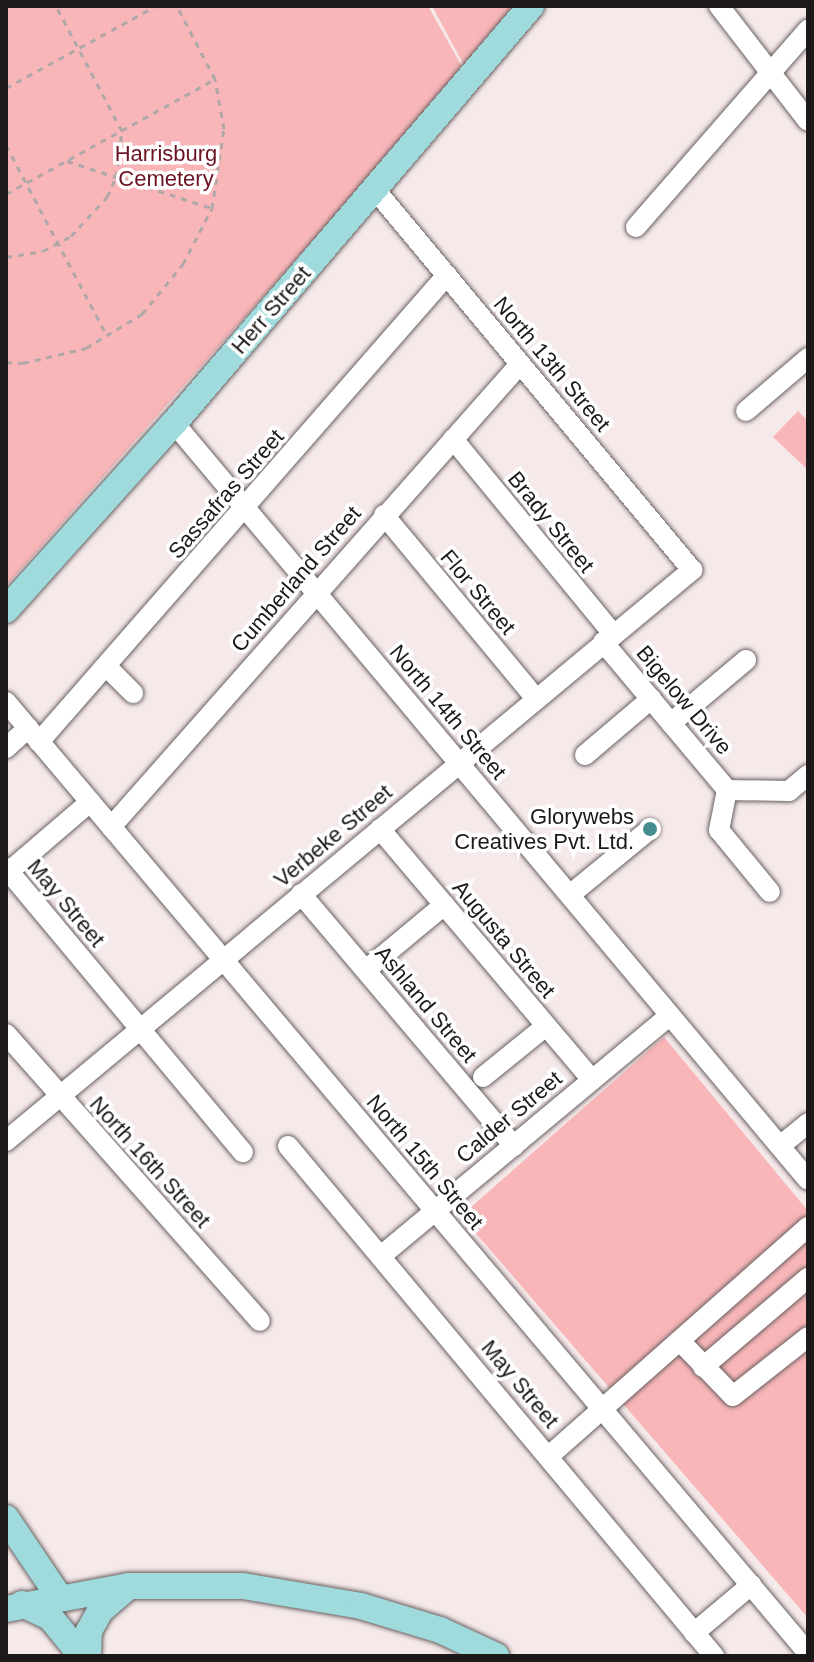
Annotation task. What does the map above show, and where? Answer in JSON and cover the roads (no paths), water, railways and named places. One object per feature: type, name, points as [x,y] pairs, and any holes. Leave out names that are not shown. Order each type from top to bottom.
[{"type":"main road","name":"Herr Street","points":[[6,610],[174,423],[531,6]]},
{"type":"main road","points":[[6,1518],[59,1597]]},
{"type":"main road","points":[[85,1656],[89,1631],[100,1611],[129,1586]]},
{"type":"main road","points":[[14,1607],[129,1586],[243,1586],[323,1597],[401,1617],[496,1656]]},
{"type":"main road","points":[[14,1607],[50,1617],[85,1656]]},
{"type":"street","points":[[719,6],[808,121]]},
{"type":"street","points":[[636,227],[808,30]]},
{"type":"street","name":"North 13th Street","points":[[375,189],[692,570]]},
{"type":"street","name":"Sassafras Street","points":[[6,748],[33,735],[107,667],[447,275]]},
{"type":"street","points":[[746,411],[808,358]]},
{"type":"street","name":"Cumberland Street","points":[[111,827],[520,364]]},
{"type":"street","name":"North 14th Street","points":[[174,423],[808,1180]]},
{"type":"street","name":"Brady Street","points":[[453,439],[608,638]]},
{"type":"street","name":"Flor Street","points":[[384,515],[536,699]]},
{"type":"street","name":"Verbeke Street","points":[[6,1141],[692,570]]},
{"type":"street","name":"Bigelow Drive","points":[[608,638],[651,699],[727,790]]},
{"type":"street","points":[[671,723],[746,660]]},
{"type":"street","points":[[107,667],[133,693]]},
{"type":"street","points":[[585,755],[651,699]]},
{"type":"street","name":"North 15th Street","points":[[6,702],[808,1653]]},
{"type":"street","points":[[770,892],[719,830],[727,790],[789,791],[808,775]]},
{"type":"street","points":[[7,871],[90,802]]},
{"type":"street","name":"Augusta Street","points":[[380,829],[591,1079]]},
{"type":"street","points":[[571,894],[650,829]]},
{"type":"street","name":"May Street","points":[[7,871],[243,1152]]},
{"type":"street","name":"Ashland Street","points":[[301,894],[514,1146]]},
{"type":"street","points":[[366,970],[444,905]]},
{"type":"street","name":"Calder Street","points":[[381,1256],[670,1015]]},
{"type":"street","points":[[483,1077],[546,1026]]},
{"type":"street","name":"North 16th Street","points":[[6,1034],[260,1321]]},
{"type":"street","points":[[780,1146],[808,1123]]},
{"type":"street","name":"May Street","points":[[288,1146],[714,1656]]},
{"type":"street","points":[[549,1456],[806,1234]]},
{"type":"street","points":[[703,1367],[808,1278]]},
{"type":"street","points":[[680,1341],[733,1396],[808,1337]]},
{"type":"street","points":[[694,1633],[751,1585]]},
{"type":"place","name":"Glorywebs Creatives Pvt. Ltd.","points":[[650,829]]},
{"type":"park label","name":"Harrisburg Cemetery","points":[[166,166]]}]
